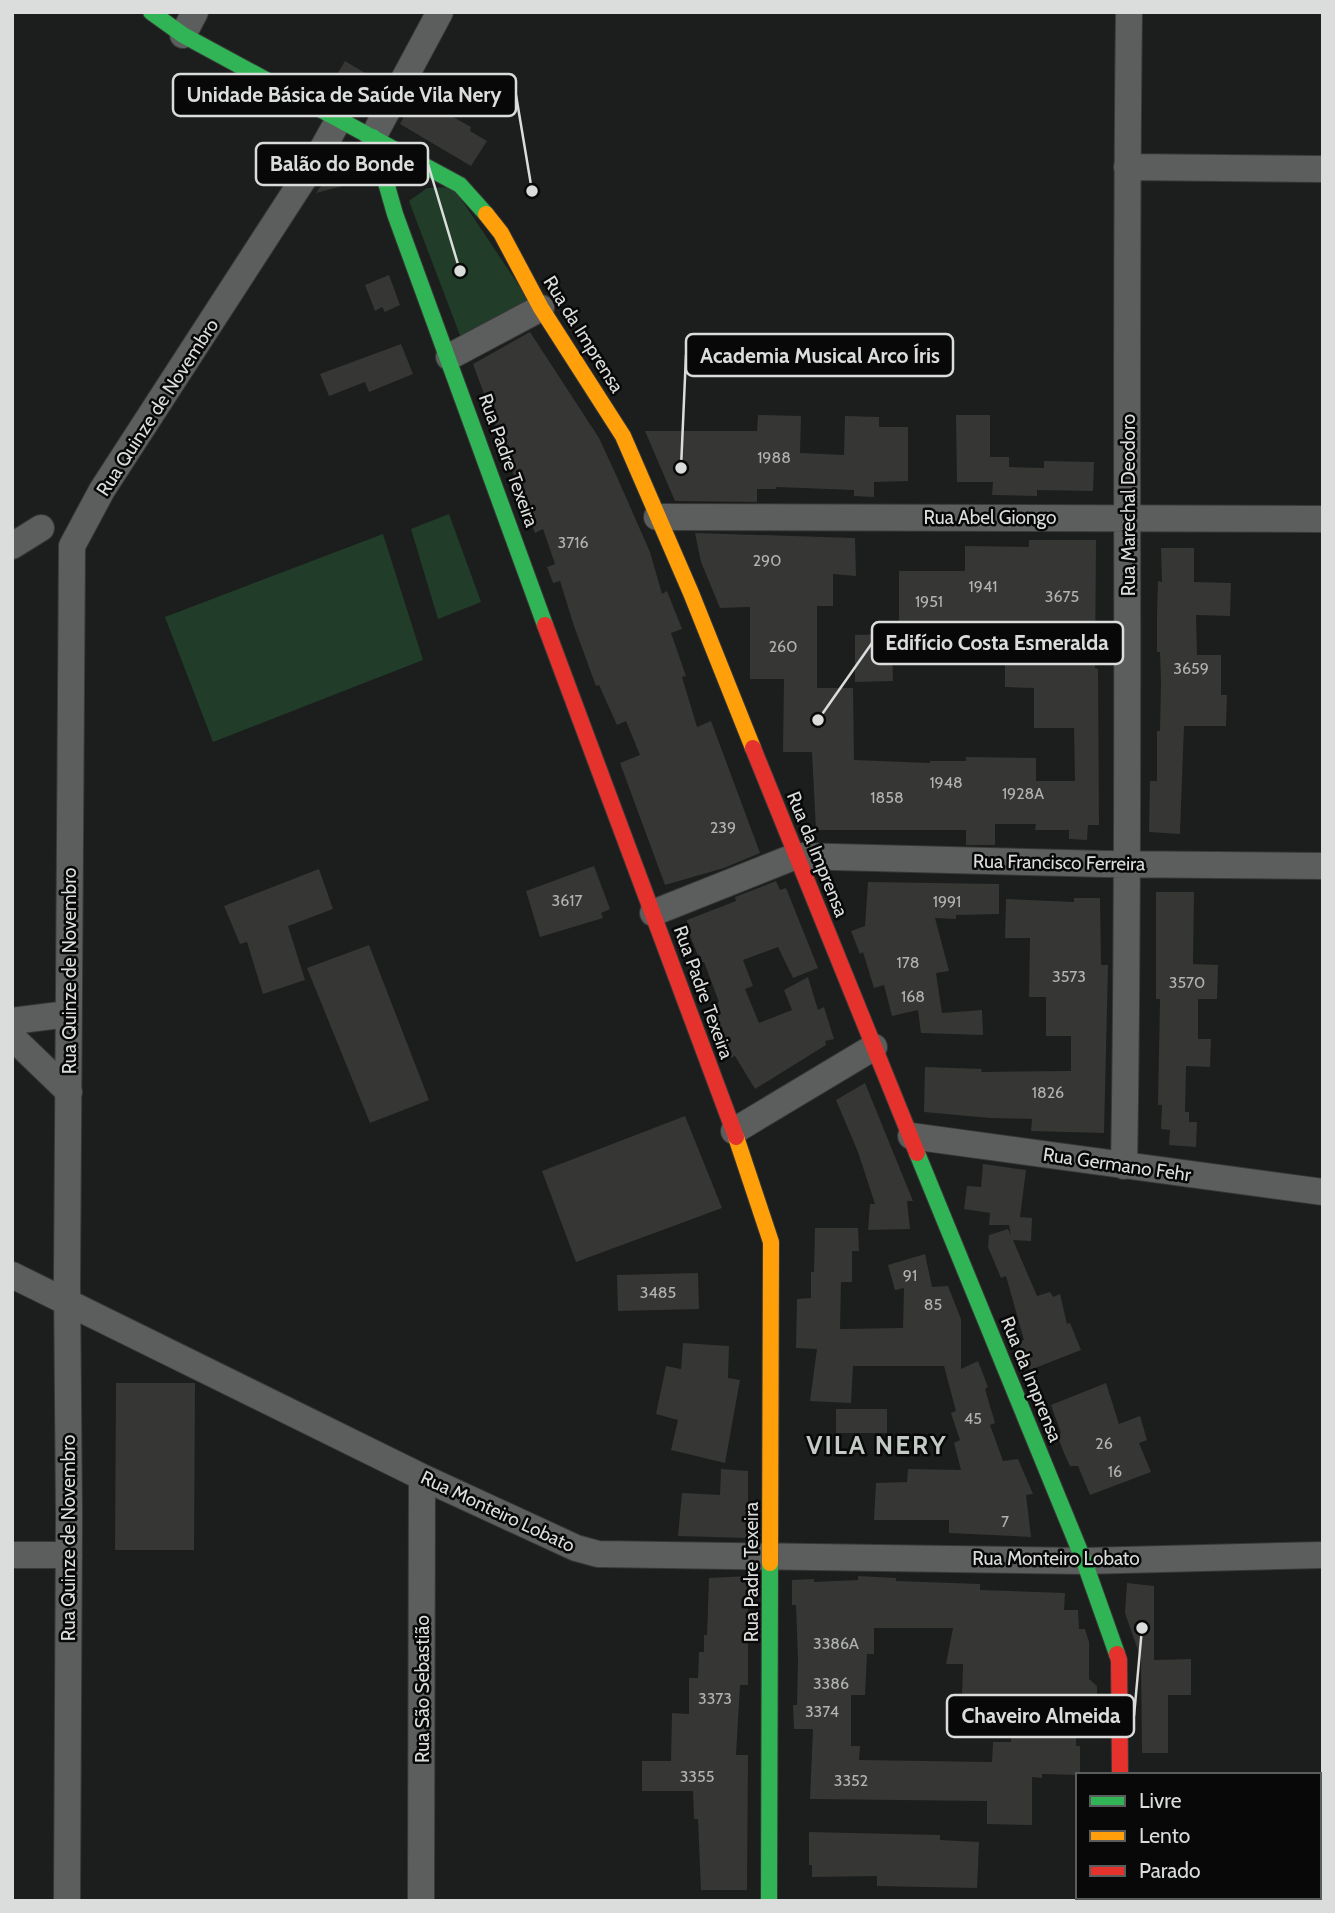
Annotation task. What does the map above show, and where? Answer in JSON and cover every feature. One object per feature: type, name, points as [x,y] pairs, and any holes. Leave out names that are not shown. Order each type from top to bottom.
[{"type":"main road","name":"Rua da Imprensa","points":[[151,12],[189,23],[339,119],[460,185],[475,199],[500,233],[541,309],[623,436],[691,593],[1084,1561],[1119,1660],[1121,1773]]},
{"type":"main road","name":"Rua Padre Texeira","points":[[373,137],[395,214],[653,912],[771,1242],[769,1901]]},
{"type":"main road","points":[[426,183],[449,180]]},
{"type":"main road","points":[[395,214],[401,201],[407,196]]},
{"type":"street","points":[[373,137],[440,12]]},
{"type":"street","name":"Rua Marechal Deodoro","points":[[1124,1166],[1128,864],[1125,258],[1129,12]]},
{"type":"street","name":"Rua Quinze de Novembro","points":[[67,1901],[68,1014],[72,546],[102,490],[319,155],[339,119]]},
{"type":"street","points":[[1127,167],[1323,169]]},
{"type":"street","points":[[449,357],[541,309]]},
{"type":"street","name":"Rua Abel Giongo","points":[[657,517],[1323,519]]},
{"type":"street","points":[[12,546],[41,528]]},
{"type":"street","points":[[653,912],[796,856]]},
{"type":"street","name":"Rua Francisco Ferreira","points":[[796,856],[1323,866]]},
{"type":"street","points":[[12,1021],[68,1014]]},
{"type":"street","points":[[12,1037],[69,1092]]},
{"type":"street","points":[[733,1131],[874,1047]]},
{"type":"street","name":"Rua Germano Fehr","points":[[911,1136],[1323,1192]]},
{"type":"street","name":"Rua Monteiro Lobato","points":[[12,1275],[422,1477],[576,1548],[598,1554],[1084,1561],[1323,1555]]},
{"type":"street","name":"Rua São Sebastião","points":[[421,1901],[422,1477]]},
{"type":"street","points":[[12,1555],[69,1555]]},
{"type":"green space","points":[[453,187],[532,305],[461,338],[409,201],[427,188]]},
{"type":"green space","points":[[449,514],[481,602],[438,619],[411,529]]},
{"type":"green space","points":[[383,534],[423,660],[213,742],[165,617]]},
{"type":"building","points":[[345,61],[377,80],[362,107],[328,89]]},
{"type":"building","points":[[423,81],[453,99],[447,110],[453,117],[471,127],[470,131],[487,141],[471,166],[400,124]]},
{"type":"building","points":[[346,151],[354,183],[316,193]]},
{"type":"building","points":[[389,275],[400,305],[385,312],[382,307],[375,311],[365,285]]},
{"type":"building","points":[[530,332],[599,438],[650,552],[662,594],[667,591],[682,629],[671,633],[686,676],[682,677],[697,727],[711,721],[760,853],[724,868],[665,885],[620,763],[640,755],[626,721],[617,725],[599,685],[596,686],[560,581],[553,583],[547,567],[555,564],[543,529],[535,533],[473,364]]},
{"type":"building","points":[[401,344],[413,374],[369,392],[365,382],[329,396],[320,374]]},
{"type":"building","points":[[758,415],[801,416],[800,453],[844,455],[845,416],[879,417],[879,427],[908,427],[908,481],[874,482],[874,497],[854,496],[854,490],[776,487],[757,489],[757,502],[675,501],[645,431],[757,431]]},
{"type":"building","points":[[956,415],[990,415],[990,457],[1009,457],[1009,467],[1044,468],[1044,461],[1094,462],[1093,491],[1037,490],[1037,496],[992,495],[993,482],[957,482]]},
{"type":"building","points":[[695,533],[855,538],[856,576],[833,574],[833,606],[817,606],[817,688],[853,688],[854,760],[930,763],[966,761],[966,757],[1036,758],[1036,781],[1075,781],[1074,728],[1034,728],[1034,688],[1005,687],[1005,625],[960,625],[960,647],[899,650],[899,571],[965,571],[965,546],[1029,547],[1029,540],[1096,540],[1095,668],[1098,669],[1099,825],[1088,825],[1087,840],[1069,839],[1069,830],[1035,830],[1036,824],[995,824],[995,845],[966,845],[966,830],[816,830],[812,752],[783,752],[784,679],[750,679],[750,607],[720,608],[701,562]]},
{"type":"building","points":[[1161,548],[1194,548],[1194,582],[1231,583],[1230,616],[1196,615],[1197,655],[1221,655],[1221,695],[1227,695],[1226,726],[1184,726],[1180,834],[1149,832],[1150,781],[1157,781],[1157,731],[1160,731],[1161,682],[1160,652],[1157,652],[1157,614],[1158,581],[1162,582]]},
{"type":"building","points":[[892,634],[893,681],[855,682],[855,635]]},
{"type":"building","points":[[594,866],[610,909],[601,913],[603,918],[540,937],[526,891]]},
{"type":"building","points":[[319,869],[333,909],[288,926],[305,980],[263,994],[247,942],[240,944],[224,906]]},
{"type":"building","points":[[776,881],[780,890],[786,888],[818,968],[793,978],[778,947],[743,960],[753,986],[745,989],[759,1023],[792,1010],[784,990],[808,977],[818,1010],[824,1007],[834,1039],[825,1041],[826,1045],[755,1089],[735,1056],[730,1058],[710,1006],[719,1002],[704,962],[701,963],[687,928],[687,920],[736,901],[735,897]]},
{"type":"building","points":[[868,882],[999,884],[999,914],[956,915],[956,919],[935,918],[949,971],[936,973],[942,1013],[982,1010],[983,1035],[921,1033],[918,1010],[892,1016],[884,985],[874,988],[863,952],[860,954],[851,931],[865,926]]},
{"type":"building","points":[[1156,892],[1194,892],[1193,964],[1218,965],[1217,999],[1198,999],[1198,1039],[1211,1039],[1210,1067],[1186,1066],[1185,1112],[1189,1112],[1189,1122],[1197,1122],[1196,1147],[1169,1145],[1170,1130],[1161,1129],[1162,1105],[1158,1105],[1160,999],[1156,999]]},
{"type":"building","points":[[1074,898],[1100,898],[1101,965],[1108,965],[1104,1133],[1031,1131],[1032,1119],[924,1112],[925,1067],[982,1069],[981,1072],[1071,1071],[1071,1036],[1046,1036],[1046,997],[1029,997],[1030,938],[1005,938],[1006,899],[1074,902]]},
{"type":"building","points":[[369,945],[429,1100],[370,1123],[307,968]]},
{"type":"building","points":[[865,1083],[913,1201],[907,1201],[910,1229],[868,1230],[870,1204],[875,1204],[858,1152],[836,1100]]},
{"type":"building","points":[[685,1116],[722,1208],[576,1262],[542,1171]]},
{"type":"building","points":[[983,1164],[1026,1170],[1020,1217],[1032,1218],[1031,1241],[1013,1240],[1037,1296],[1050,1292],[1053,1297],[1060,1294],[1067,1324],[1070,1323],[1081,1350],[1030,1370],[1018,1342],[1024,1340],[1006,1276],[1001,1278],[988,1247],[989,1235],[1008,1229],[1011,1235],[1009,1225],[989,1225],[990,1213],[964,1209],[967,1186],[981,1187]]},
{"type":"building","points":[[815,1228],[858,1228],[859,1251],[852,1251],[852,1282],[841,1282],[840,1329],[903,1328],[904,1288],[895,1290],[888,1265],[925,1254],[932,1287],[948,1286],[961,1319],[961,1369],[978,1361],[988,1387],[985,1389],[995,1423],[990,1425],[1003,1461],[1018,1459],[1033,1494],[1026,1495],[1031,1537],[949,1533],[949,1520],[874,1520],[876,1483],[907,1482],[908,1469],[961,1470],[954,1443],[960,1440],[951,1413],[956,1411],[944,1366],[853,1366],[851,1403],[810,1401],[817,1349],[796,1348],[797,1299],[811,1298]]},
{"type":"building","points":[[698,1273],[699,1309],[618,1311],[617,1275]]},
{"type":"building","points":[[683,1343],[729,1346],[728,1378],[740,1380],[725,1463],[671,1450],[678,1420],[656,1414],[666,1366],[681,1369]]},
{"type":"building","points":[[116,1383],[195,1383],[194,1550],[115,1550]]},
{"type":"building","points":[[1106,1383],[1119,1424],[1140,1416],[1147,1440],[1139,1443],[1151,1472],[1090,1495],[1078,1466],[1070,1466],[1064,1453],[1057,1435],[1061,1433],[1051,1405]]},
{"type":"building","points":[[836,1409],[887,1409],[887,1433],[836,1433]]},
{"type":"building","points":[[721,1469],[748,1471],[748,1538],[678,1536],[682,1493],[720,1495]]},
{"type":"building","points":[[748,1576],[748,1685],[740,1685],[736,1755],[748,1755],[747,1890],[701,1890],[698,1819],[694,1819],[693,1791],[642,1791],[642,1761],[671,1761],[672,1713],[689,1714],[689,1678],[698,1678],[699,1652],[704,1652],[704,1635],[707,1635],[709,1578]]},
{"type":"building","points":[[858,1576],[896,1578],[896,1581],[980,1584],[980,1590],[1065,1593],[1064,1610],[1078,1610],[1079,1629],[1085,1629],[1089,1642],[1089,1679],[1097,1686],[1097,1700],[1077,1700],[1076,1746],[1080,1746],[1080,1773],[1042,1774],[1042,1778],[1032,1777],[1032,1825],[987,1824],[987,1801],[810,1799],[813,1729],[794,1729],[793,1705],[797,1705],[798,1660],[796,1605],[792,1605],[792,1580],[814,1579],[814,1582],[858,1580]],"holes":[[[874,1628],[953,1628],[946,1664],[963,1664],[962,1695],[1002,1696],[1002,1700],[1011,1700],[1011,1742],[993,1742],[992,1762],[859,1760],[860,1746],[851,1746],[851,1695],[865,1695],[867,1654],[874,1654]]]},
{"type":"building","points":[[1127,1583],[1154,1586],[1154,1660],[1191,1659],[1191,1695],[1168,1695],[1168,1753],[1142,1753],[1141,1659],[1125,1613]]},
{"type":"building","points":[[809,1832],[940,1835],[940,1840],[979,1842],[977,1888],[877,1886],[877,1876],[812,1877],[812,1865],[809,1865]]},
{"type":"traffic: fast","points":[[151,12],[183,35],[460,185],[486,214]]},
{"type":"traffic: fast","points":[[373,137],[395,214],[545,625]]},
{"type":"traffic: fast","points":[[917,1153],[1084,1561],[1117,1654]]},
{"type":"traffic: fast","points":[[769,1901],[770,1563]]},
{"type":"traffic: slow","points":[[486,214],[501,233],[541,308],[623,436],[691,593],[753,748]]},
{"type":"traffic: slow","points":[[736,1137],[771,1242],[770,1563]]},
{"type":"traffic: jam","points":[[545,625],[736,1137]]},
{"type":"traffic: jam","points":[[753,748],[917,1153]]},
{"type":"traffic: jam","points":[[1117,1654],[1120,1773]]},
{"type":"place","name":"Unidade Básica de Saúde Vila Nery","points":[[532,191]]},
{"type":"place","name":"Balão do Bonde","points":[[460,271]]},
{"type":"place","name":"Academia Musical Arco Íris","points":[[681,468]]},
{"type":"place","name":"Edifício Costa Esmeralda","points":[[818,720]]},
{"type":"place","name":"Chaveiro Almeida","points":[[1142,1628]]},
{"type":"district","name":"VILA NERY","points":[[877,1445]]}]
